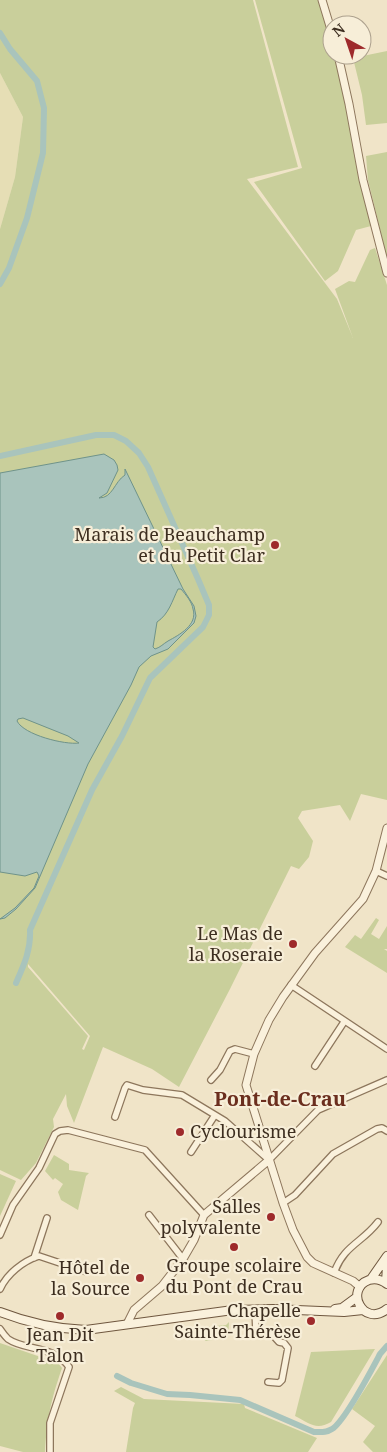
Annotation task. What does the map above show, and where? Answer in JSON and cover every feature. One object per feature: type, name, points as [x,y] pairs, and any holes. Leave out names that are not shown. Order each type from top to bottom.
[{"type":"main road","points":[[363,1310],[357,1297],[360,1287],[371,1279],[387,1256]]},
{"type":"main road","points":[[371,1279],[386,1283],[387,1265]]},
{"type":"main road","points":[[329,1311],[342,1308],[357,1297]]},
{"type":"main road","points":[[1,1314],[66,1329],[86,1330],[233,1310],[363,1310],[372,1314],[385,1312]]},
{"type":"street","points":[[322,0],[327,15]]},
{"type":"street","points":[[340,65],[365,189],[387,273]]},
{"type":"street","points":[[360,1287],[354,1281],[313,1263],[307,1257],[293,1230],[283,1203],[246,1085],[254,1054],[270,1020],[292,985],[315,953],[363,899],[376,871],[387,828]]},
{"type":"street","points":[[376,871],[387,876]]},
{"type":"street","points":[[292,985],[344,1022],[387,1049]]},
{"type":"street","points":[[315,1066],[344,1022]]},
{"type":"street","points":[[212,1080],[220,1070],[230,1051],[235,1049],[254,1054]]},
{"type":"street","points":[[128,1324],[134,1310],[162,1286],[183,1259],[204,1215],[269,1160],[318,1110],[387,1080]]},
{"type":"street","points":[[115,1117],[127,1085],[143,1090],[182,1095],[215,1115],[269,1160]]},
{"type":"street","points":[[191,1152],[215,1115]]},
{"type":"street","points":[[283,1203],[295,1195],[333,1154],[377,1129],[387,1130]]},
{"type":"street","points":[[0,1235],[14,1205],[39,1168],[55,1134],[68,1130],[145,1150],[204,1215]]},
{"type":"street","points":[[257,1170],[267,1172],[276,1179]]},
{"type":"street","points":[[148,1215],[183,1259]]},
{"type":"street","points":[[34,1258],[47,1218]]},
{"type":"street","points":[[334,1273],[341,1256],[373,1229],[378,1222]]},
{"type":"street","points":[[0,1289],[6,1277],[40,1256],[87,1272]]},
{"type":"street","points":[[256,1309],[256,1332],[270,1332],[288,1348],[282,1380],[279,1383],[268,1382]]},
{"type":"street","points":[[0,1329],[9,1340],[48,1352],[64,1360],[69,1366],[50,1423],[50,1452]]},
{"type":"shaded area","points":[[0,73],[23,117],[15,177],[0,229]]},
{"type":"green space","points":[[0,0],[253,0],[298,167],[247,179],[337,299],[353,338],[335,289],[349,281],[355,282],[370,250],[375,248],[387,285],[387,800],[361,794],[350,821],[340,805],[302,811],[298,818],[313,841],[309,857],[299,869],[291,866],[179,1087],[152,1069],[103,1047],[74,1123],[67,1106],[66,1094],[53,1119],[54,1127],[36,1163],[21,1180],[0,1170],[0,229],[15,177],[23,117],[0,73]],"holes":[[[28,964],[90,1036],[84,1050],[82,1049],[88,1036],[28,967]]]},
{"type":"green space","points":[[255,0],[319,0],[324,15],[322,15],[322,65],[337,65],[371,226],[356,230],[338,271],[325,281],[254,182],[302,168]]},
{"type":"green space","points":[[387,51],[387,123],[366,125],[362,95],[355,65],[372,65],[372,54]]},
{"type":"green space","points":[[387,152],[387,258],[368,180],[366,156]]},
{"type":"green space","points":[[376,918],[379,920],[371,934],[379,939],[387,926],[387,949],[384,949],[387,951],[387,973],[345,947],[355,935],[361,939]]},
{"type":"green space","points":[[54,1155],[69,1164],[69,1170],[89,1173],[86,1176],[78,1210],[61,1200],[58,1192],[63,1184],[55,1178],[53,1180],[45,1171]]},
{"type":"green space","points":[[0,1174],[16,1181],[0,1216]]},
{"type":"green space","points":[[229,1322],[228,1338],[205,1341],[203,1329],[226,1325]]},
{"type":"green space","points":[[0,1343],[58,1363],[62,1368],[50,1409],[45,1452],[23,1452],[0,1446]]},
{"type":"green space","points":[[375,1349],[331,1422],[326,1425],[317,1426],[295,1416],[311,1352]]},
{"type":"green space","points":[[387,1355],[387,1452],[373,1452],[363,1442],[375,1426],[352,1409]]},
{"type":"green space","points":[[121,1387],[144,1399],[244,1404],[245,1408],[317,1438],[308,1452],[126,1452],[135,1403],[114,1391]]},
{"type":"water","points":[[104,454],[114,460],[118,470],[107,493],[99,498],[110,493],[125,475],[125,469],[183,589],[194,606],[196,616],[194,623],[168,649],[151,656],[139,667],[88,764],[35,888],[16,909],[5,918],[0,919],[15,908],[34,888],[39,876],[37,872],[25,876],[0,872],[0,473]],"holes":[[[178,589],[181,589],[191,604],[194,615],[193,620],[187,629],[155,649],[153,647],[157,622],[167,611]],[[23,718],[68,736],[79,743],[55,741],[36,735],[21,726],[17,721]]]},
{"type":"waterway","points":[[0,33],[10,49],[37,81],[44,108],[43,153],[27,218],[9,268],[0,284]]},
{"type":"waterway","points":[[0,456],[96,435],[114,435],[126,441],[139,453],[148,467],[209,605],[209,615],[203,627],[150,678],[122,736],[92,790],[30,930],[28,951],[16,983]]},
{"type":"waterway","points":[[117,1376],[131,1383],[167,1394],[240,1400],[314,1432],[323,1432],[332,1429],[344,1416],[380,1354],[387,1346]]},
{"type":"place","name":"Marais de Beauchamp et du Petit Clar","points":[[275,545]]},
{"type":"place","name":"Le Mas de la Roseraie","points":[[293,944]]},
{"type":"place","name":"Cyclourisme","points":[[180,1132]]},
{"type":"place","name":"Salles polyvalente","points":[[271,1217]]},
{"type":"place","name":"Groupe scolaire du Pont de Crau","points":[[234,1247]]},
{"type":"place","name":"Hôtel de la Source","points":[[140,1278]]},
{"type":"place","name":"Jean Dit Talon","points":[[60,1316]]},
{"type":"place","name":"Chapelle Sainte-Thérèse","points":[[311,1321]]},
{"type":"district","name":"Pont-de-Crau","points":[[280,1099]]}]
